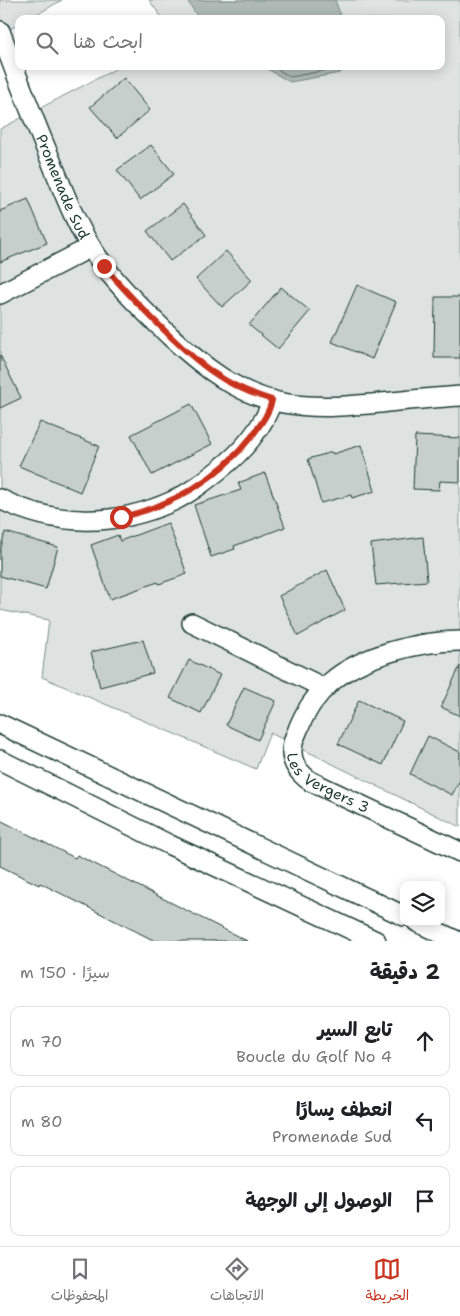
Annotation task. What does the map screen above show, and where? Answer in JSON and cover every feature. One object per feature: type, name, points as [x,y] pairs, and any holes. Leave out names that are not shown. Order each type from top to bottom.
[{"type":"street","name":"Promenade Sud","points":[[0,31],[6,67],[79,226],[91,247],[117,283],[185,351],[216,375],[232,384],[272,400],[301,406],[319,407],[460,396]]},
{"type":"street","points":[[0,294],[91,247]]},
{"type":"street","points":[[0,499],[31,512],[79,521],[114,518],[148,510],[174,500],[188,492],[233,458],[257,429],[270,408],[272,400]]},
{"type":"street","points":[[192,623],[324,688]]},
{"type":"street","name":"Les Vergers 3","points":[[460,641],[398,649],[377,656],[345,672],[332,680],[311,705],[293,743],[293,760],[296,768],[310,781],[460,852]]},
{"type":"street","points":[[0,724],[400,914]]},
{"type":"street","points":[[0,760],[170,845],[376,941]]},
{"type":"street","points":[[426,926],[457,941]]},
{"type":"shaded area","points":[[0,0],[62,0],[36,15],[15,15],[15,26],[0,35]]},
{"type":"shaded area","points":[[149,0],[460,0],[460,827],[270,733],[256,769],[42,677],[49,620],[0,610],[0,129],[113,70],[445,70],[445,15],[160,15]]},
{"type":"water","points":[[187,0],[335,0],[341,15],[196,15]]},
{"type":"water","points":[[269,70],[343,70],[340,73],[290,82]]},
{"type":"building","points":[[124,78],[150,110],[117,138],[90,107]]},
{"type":"building","points":[[151,145],[174,174],[140,200],[117,170]]},
{"type":"building","points":[[28,199],[47,243],[0,262],[0,211]]},
{"type":"building","points":[[183,204],[206,235],[170,261],[147,231]]},
{"type":"building","points":[[226,251],[252,280],[222,307],[196,279]]},
{"type":"building","points":[[357,285],[396,302],[372,359],[332,342]]},
{"type":"building","points":[[281,287],[310,311],[278,349],[249,325]]},
{"type":"building","points":[[435,297],[460,297],[460,358],[434,358]]},
{"type":"building","points":[[0,355],[21,398],[0,408]]},
{"type":"building","points":[[191,404],[212,444],[152,475],[131,435]]},
{"type":"building","points":[[40,422],[99,446],[80,492],[19,466]]},
{"type":"building","points":[[415,436],[460,438],[460,482],[440,481],[439,490],[413,489]]},
{"type":"building","points":[[361,445],[375,491],[352,498],[351,495],[321,503],[308,459],[332,452],[333,454]]},
{"type":"building","points":[[265,473],[285,527],[234,546],[235,549],[211,557],[194,505],[241,490],[238,483]]},
{"type":"building","points":[[168,523],[187,574],[110,599],[91,545],[118,535],[120,541]]},
{"type":"building","points":[[5,532],[58,547],[46,589],[0,576],[0,551]]},
{"type":"building","points":[[423,537],[427,581],[376,585],[371,544]]},
{"type":"building","points":[[327,570],[345,610],[298,636],[279,596]]},
{"type":"building","points":[[143,640],[153,673],[100,687],[91,652]]},
{"type":"building","points":[[189,660],[220,675],[201,713],[170,698]]},
{"type":"building","points":[[460,666],[460,716],[441,707]]},
{"type":"building","points":[[244,687],[276,701],[258,740],[226,725]]},
{"type":"building","points":[[359,700],[403,721],[383,765],[338,744]]},
{"type":"building","points":[[428,736],[460,752],[460,780],[452,795],[410,774]]},
{"type":"building","points":[[0,820],[75,858],[77,855],[247,941],[155,941],[40,883],[39,885],[0,866]]},
{"type":"route","points":[[104,266],[134,301],[201,364],[232,384],[272,400],[264,418],[241,450],[211,476],[174,500],[136,514],[121,517]]}]
